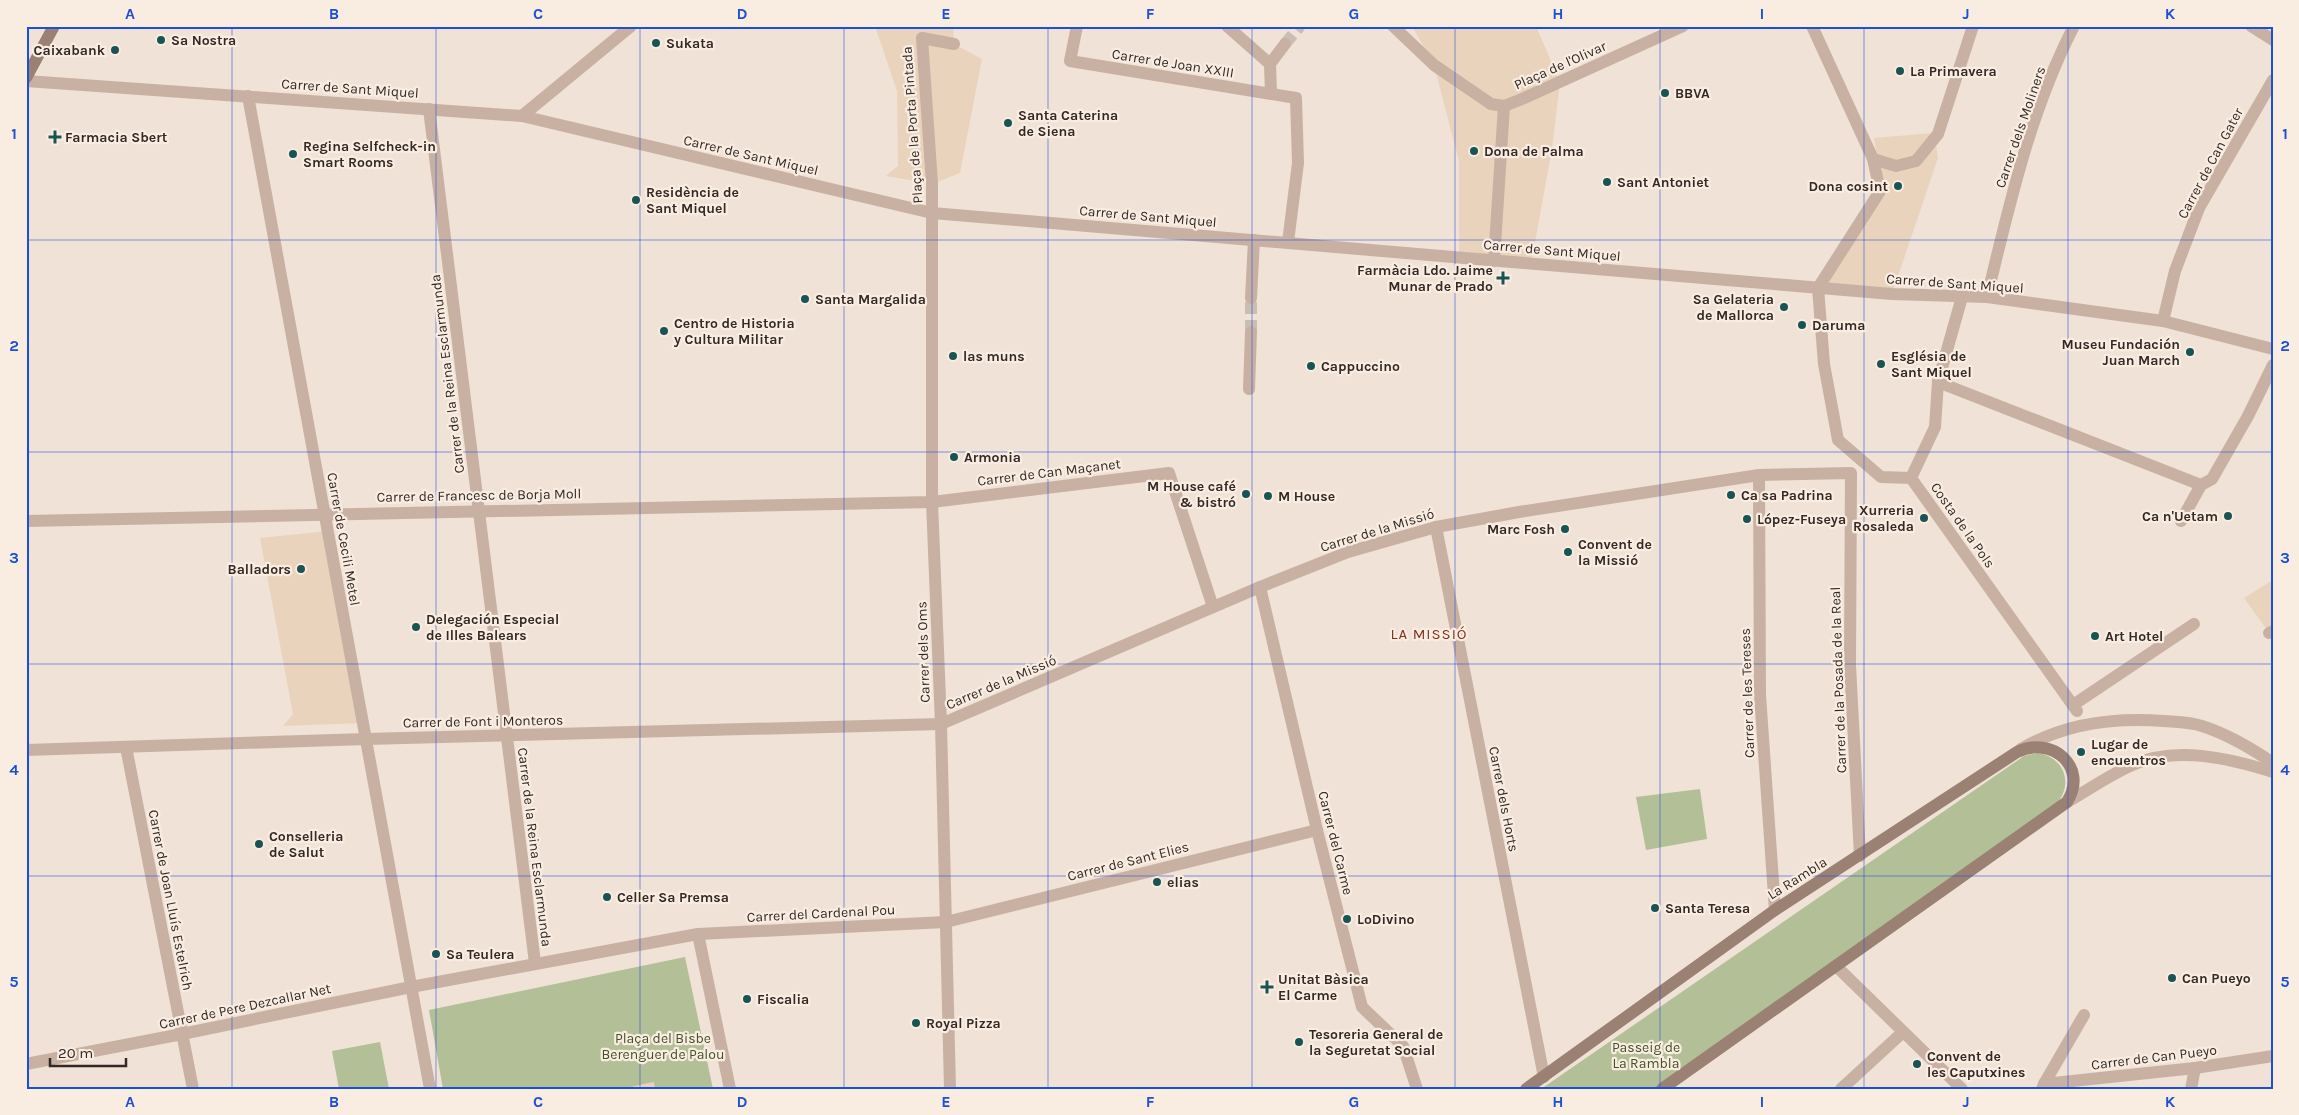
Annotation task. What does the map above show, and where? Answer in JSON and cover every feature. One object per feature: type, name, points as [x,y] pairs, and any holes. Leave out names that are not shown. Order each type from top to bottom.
[{"type":"street","points":[[26,79],[54,26]]},
{"type":"street","points":[[522,116],[631,26]]},
{"type":"street","name":"Carrer de Joan XXIII","points":[[1077,26],[1070,61],[1296,98],[1298,163],[1288,242]]},
{"type":"street","points":[[1227,26],[1270,64]]},
{"type":"street","name":"Plaça de l'Olivar","points":[[1393,26],[1434,65],[1491,104],[1504,106],[1683,26]]},
{"type":"street","points":[[1812,26],[1873,159],[1880,191],[1818,288]]},
{"type":"street","points":[[1873,159],[1896,166],[1916,161],[1938,134],[1973,26]]},
{"type":"street","name":"Carrer dels Moliners","points":[[1986,297],[2020,163],[2063,48],[2074,26]]},
{"type":"street","points":[[2251,26],[2273,40]]},
{"type":"street","name":"Plaça de la Porta Pintada","points":[[932,213],[932,184],[922,38],[954,44]]},
{"type":"street","points":[[1271,93],[1270,64],[1285,44]]},
{"type":"street","name":"Carrer de Sant Miquel","points":[[26,79],[522,116],[932,213],[1818,288],[1962,298],[1986,297],[2163,321],[2273,349]]},
{"type":"street","name":"Carrer de Can Gater","points":[[2163,321],[2175,271],[2200,208],[2273,80]]},
{"type":"street","name":"Carrer de Cecili Metel","points":[[248,96],[411,987]]},
{"type":"street","name":"Plaça de l'Olivar","points":[[1494,261],[1504,106]]},
{"type":"street","name":"Carrer de la Reina Esclarmunda","points":[[429,109],[534,963]]},
{"type":"street","name":"Carrer dels Oms","points":[[932,213],[932,502],[941,724],[950,1089]]},
{"type":"street","points":[[1251,298],[1254,240]]},
{"type":"street","name":"Costa de la Pols","points":[[1818,288],[1824,364],[1838,440],[1881,476],[1911,478],[2075,708],[2194,624]]},
{"type":"street","points":[[1911,478],[1935,427],[1938,382],[1962,298]]},
{"type":"street","points":[[1249,389],[1251,332]]},
{"type":"street","points":[[2181,521],[2201,485],[2212,479],[2248,416],[2273,364]]},
{"type":"street","points":[[1938,382],[2201,485]]},
{"type":"street","name":"Carrer de Can Maçanet","points":[[932,502],[1169,472],[1213,607]]},
{"type":"street","name":"Carrer de la Missió","points":[[941,724],[1260,587],[1348,552],[1436,527],[1519,512],[1760,475],[1851,473]]},
{"type":"street","name":"Carrer de la Posada de la Real","points":[[1851,473],[1850,665],[1860,856]]},
{"type":"street","name":"Carrer de les Tereses","points":[[1760,475],[1760,695],[1775,910]]},
{"type":"street","name":"Carrer de Francesc de Borja Moll","points":[[26,521],[478,510],[932,502]]},
{"type":"street","name":"Carrer dels Horts","points":[[1436,527],[1544,1077]]},
{"type":"street","name":"Carrer del Carme","points":[[1260,587],[1317,830],[1362,1007],[1403,1046],[1418,1089]]},
{"type":"street","points":[[2017,752],[2063,730],[2085,724],[2128,720],[2185,723],[2218,732],[2251,748],[2273,763]]},
{"type":"street","name":"Carrer de Font i Monteros","points":[[26,750],[941,724]]},
{"type":"street","points":[[2017,752],[2025,748],[2038,746],[2051,749],[2061,755],[2068,764],[2073,776],[2073,789],[2067,802]]},
{"type":"street","name":"Carrer de Joan Lluís Estelrich","points":[[126,747],[193,1089]]},
{"type":"street","name":"La Rambla","points":[[1526,1089],[1775,910],[2017,752]]},
{"type":"street","points":[[1662,1089],[2067,802],[2131,765],[2155,758],[2185,756],[2213,758],[2246,764],[2273,772]]},
{"type":"street","name":"Carrer de Sant Elies","points":[[946,922],[1317,830]]},
{"type":"street","name":"Carrer del Cardenal Pou","points":[[698,934],[946,922]]},
{"type":"street","points":[[430,1089],[411,987],[698,934],[730,1089]]},
{"type":"street","points":[[1836,966],[1962,1089]]},
{"type":"street","name":"Carrer de Pere Dezcallar Net","points":[[26,1064],[411,987]]},
{"type":"street","points":[[2043,1086],[2084,1015]]},
{"type":"street","points":[[1841,1089],[1903,1032]]},
{"type":"street","name":"Carrer de Can Pueyo","points":[[2043,1086],[2195,1068],[2273,1056]]},
{"type":"street","points":[[2191,1089],[2195,1068]]},
{"type":"green space","name":"Passeig de La Rambla","points":[[2037,753],[2053,759],[2063,771],[2065,786],[2058,802],[1656,1089],[1541,1089],[2024,756]]},
{"type":"green space","points":[[1700,789],[1707,839],[1646,850],[1636,797]]},
{"type":"green space","name":"Plaça del Bisbe Berenguer de Palou","points":[[685,957],[713,1089],[443,1089],[429,1010]]},
{"type":"green space","points":[[380,1042],[389,1089],[339,1089],[332,1051]]},
{"type":"shaded area","points":[[875,26],[953,26],[954,44],[982,59],[960,173],[932,184],[886,176],[898,166],[897,91]]},
{"type":"shaded area","points":[[1412,26],[1536,26],[1560,82],[1552,149],[1531,264],[1459,258],[1459,161],[1434,65]]},
{"type":"shaded area","points":[[1934,133],[1938,158],[1892,294],[1818,288],[1882,188],[1874,138]]},
{"type":"shaded area","points":[[328,531],[363,723],[283,726],[293,714],[260,538]]},
{"type":"shaded area","points":[[2273,580],[2273,638],[2244,598]]},
{"type":"shaded area","points":[[654,1082],[655,1089],[622,1089],[644,1084]]},
{"type":"tunnel","points":[[1285,44],[1300,26]]},
{"type":"tunnel","points":[[1251,298],[1251,332]]},
{"type":"place","name":"Sa Nostra","points":[[161,40]]},
{"type":"place","name":"Sukata","points":[[656,43]]},
{"type":"place","name":"Caixabank","points":[[115,50]]},
{"type":"place","name":"La Primavera","points":[[1900,71]]},
{"type":"place","name":"BBVA","points":[[1665,93]]},
{"type":"place","name":"Santa Caterina de Siena","points":[[1008,123]]},
{"type":"place","name":"Farmacia Sbert","points":[[55,137]]},
{"type":"place","name":"Dona de Palma","points":[[1474,151]]},
{"type":"place","name":"Regina Selfcheck-in Smart Rooms","points":[[293,154]]},
{"type":"place","name":"Sant Antoniet","points":[[1607,182]]},
{"type":"place","name":"Dona cosint","points":[[1898,186]]},
{"type":"place","name":"Residència de Sant Miquel","points":[[636,200]]},
{"type":"place","name":"Farmàcia Ldo. Jaime Munar de Prado","points":[[1503,278]]},
{"type":"place","name":"Santa Margalida","points":[[805,299]]},
{"type":"place","name":"Sa Gelateria de Mallorca","points":[[1784,307]]},
{"type":"place","name":"Daruma","points":[[1802,325]]},
{"type":"place","name":"Centro de Historia y Cultura Militar","points":[[664,331]]},
{"type":"place","name":"Museu Fundación Juan March","points":[[2190,352]]},
{"type":"place","name":"las muns","points":[[953,356]]},
{"type":"place","name":"Església de Sant Miquel","points":[[1881,364]]},
{"type":"place","name":"Cappuccino","points":[[1311,366]]},
{"type":"place","name":"Armonia","points":[[954,457]]},
{"type":"place","name":"M House café & bistró","points":[[1246,494]]},
{"type":"place","name":"Ca sa Padrina","points":[[1731,495]]},
{"type":"place","name":"M House","points":[[1268,496]]},
{"type":"place","name":"Ca n'Uetam","points":[[2228,516]]},
{"type":"place","name":"Xurreria Rosaleda","points":[[1924,518]]},
{"type":"place","name":"López-Fuseya","points":[[1747,519]]},
{"type":"place","name":"Marc Fosh","points":[[1565,529]]},
{"type":"place","name":"Convent de la Missió","points":[[1568,552]]},
{"type":"place","name":"Balladors","points":[[301,569]]},
{"type":"place","name":"Delegación Especial de Illes Balears","points":[[416,627]]},
{"type":"place","name":"Art Hotel","points":[[2095,636]]},
{"type":"place","name":"Lugar de encuentros","points":[[2081,752]]},
{"type":"place","name":"Conselleria de Salut","points":[[259,844]]},
{"type":"place","name":"elias","points":[[1157,882]]},
{"type":"place","name":"Celler Sa Premsa","points":[[607,897]]},
{"type":"place","name":"Santa Teresa","points":[[1655,908]]},
{"type":"place","name":"LoDivino","points":[[1347,919]]},
{"type":"place","name":"Sa Teulera","points":[[436,954]]},
{"type":"place","name":"Can Pueyo","points":[[2172,978]]},
{"type":"place","name":"Unitat Bàsica El Carme","points":[[1267,987]]},
{"type":"place","name":"Fiscalia","points":[[747,999]]},
{"type":"place","name":"Royal Pizza","points":[[916,1023]]},
{"type":"place","name":"Tesoreria General de la Seguretat Social","points":[[1299,1042]]},
{"type":"place","name":"Convent de les Caputxines","points":[[1917,1064]]},
{"type":"district","name":"LA MISSIÓ","points":[[1429,634]]}]
